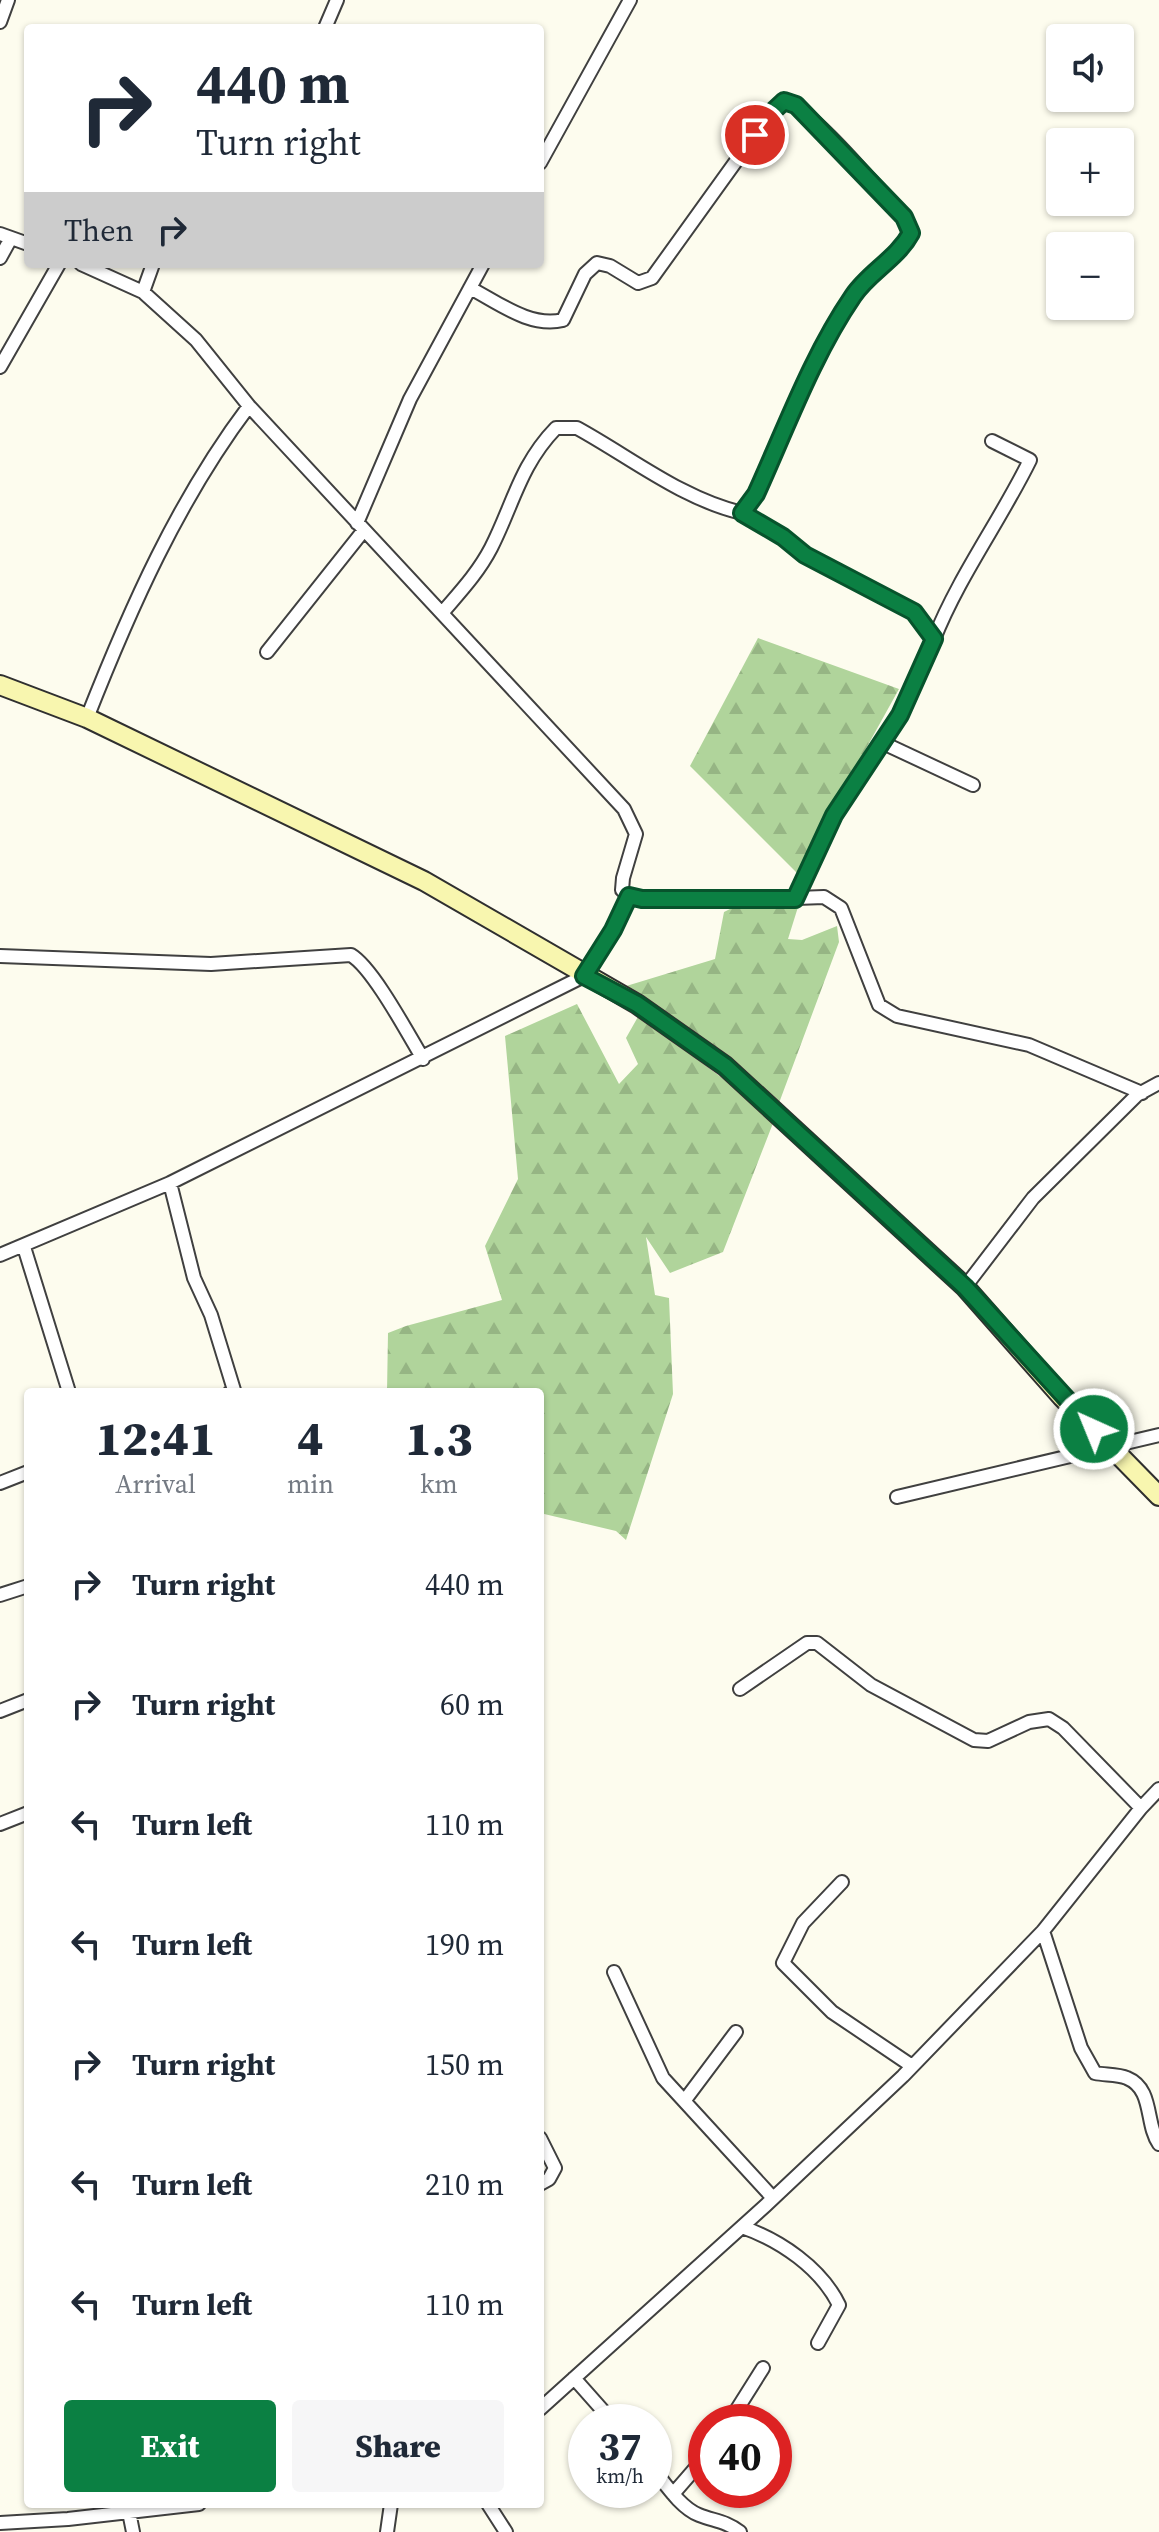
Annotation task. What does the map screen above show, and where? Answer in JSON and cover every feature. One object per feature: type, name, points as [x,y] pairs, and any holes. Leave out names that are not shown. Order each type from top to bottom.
[{"type":"street","points":[[0,22],[8,0]]},
{"type":"street","points":[[327,24],[337,0]]},
{"type":"street","points":[[544,156],[630,0]]},
{"type":"street","points":[[470,288],[533,321],[551,323],[563,320],[585,274],[597,263],[610,266],[638,283],[652,278],[770,114],[784,101],[796,105],[904,217],[911,233],[904,245],[855,293],[822,349],[756,494],[742,513]]},
{"type":"street","points":[[0,258],[6,236]]},
{"type":"street","points":[[0,367],[57,268]]},
{"type":"street","points":[[90,268],[143,292],[196,340],[249,406],[624,809],[636,834],[623,878],[622,890],[629,896],[642,899],[824,897],[841,908],[879,1005],[897,1016],[1029,1045],[1142,1093]]},
{"type":"street","points":[[143,292],[152,268]]},
{"type":"street","points":[[267,652],[360,527],[410,399],[481,268]]},
{"type":"street","points":[[87,718],[117,644],[183,506],[221,444],[249,406]]},
{"type":"street","points":[[442,613],[473,578],[491,548],[526,466],[556,428],[577,428],[693,495],[720,508],[742,513],[783,537],[805,555],[914,612],[934,639]]},
{"type":"street","points":[[795,899],[834,815],[900,715],[945,612],[1030,460],[992,441]]},
{"type":"street","points":[[0,685],[87,718],[424,881],[637,1004],[725,1066],[965,1287],[1062,1397],[1159,1496]]},
{"type":"street","points":[[881,742],[973,785]]},
{"type":"street","points":[[0,1255],[170,1183],[584,976],[613,930],[629,896]]},
{"type":"street","points":[[0,956],[211,964],[351,955],[357,958],[374,981],[423,1059]]},
{"type":"street","points":[[965,1287],[1033,1198],[1142,1093],[1159,1083]]},
{"type":"street","points":[[170,1183],[194,1278],[211,1315],[233,1388]]},
{"type":"street","points":[[24,1247],[68,1388]]},
{"type":"street","points":[[897,1497],[1159,1435]]},
{"type":"street","points":[[0,1483],[24,1474]]},
{"type":"street","points":[[0,1595],[24,1587]]},
{"type":"street","points":[[740,1689],[807,1643],[817,1643],[871,1685],[974,1740],[988,1741],[1029,1722],[1049,1719],[1063,1728],[1141,1808]]},
{"type":"street","points":[[0,1711],[24,1702]]},
{"type":"street","points":[[544,2403],[742,2227],[912,2066],[1043,1931],[1159,1789]]},
{"type":"street","points":[[0,1824],[24,1815]]},
{"type":"street","points":[[842,1882],[803,1923],[783,1963],[832,2012],[912,2066]]},
{"type":"street","points":[[1043,1931],[1081,2048],[1095,2073],[1128,2078],[1147,2097],[1152,2134],[1159,2144]]},
{"type":"street","points":[[614,1972],[663,2078],[773,2198]]},
{"type":"street","points":[[685,2100],[736,2032]]},
{"type":"street","points":[[544,2146],[555,2168],[544,2182]]},
{"type":"street","points":[[742,2227],[763,2234],[805,2262],[834,2294],[839,2305],[818,2343]]},
{"type":"street","points":[[740,2404],[763,2368]]},
{"type":"street","points":[[574,2378],[597,2404]]},
{"type":"street","points":[[688,2477],[673,2494],[695,2514],[722,2520],[740,2532]]},
{"type":"street","points":[[0,2523],[164,2508]]},
{"type":"street","points":[[387,2532],[390,2508]]},
{"type":"street","points":[[491,2508],[506,2532]]},
{"type":"street","points":[[129,2512],[133,2532]]},
{"type":"green space","points":[[758,638],[899,689],[797,873],[690,766]]},
{"type":"green space","points":[[736,906],[798,907],[788,939],[802,940],[837,926],[839,942],[779,1103],[623,987],[715,959],[724,912]]},
{"type":"green space","points":[[577,1004],[619,1084],[638,1064],[626,1038],[639,1015],[775,1118],[723,1252],[670,1273],[646,1237],[655,1295],[669,1298],[673,1394],[626,1540],[616,1531],[544,1514],[544,1388],[387,1388],[388,1333],[502,1300],[485,1246],[518,1179],[505,1036]]},
{"type":"route","points":[[755,135],[784,101],[796,105],[904,217],[911,233],[904,245],[855,293],[822,349],[756,494],[742,513],[783,537],[805,555],[914,612],[934,639],[900,715],[834,815],[795,899],[642,899],[629,896],[613,930],[584,976],[637,1004],[725,1066],[965,1287],[1094,1429]]}]
